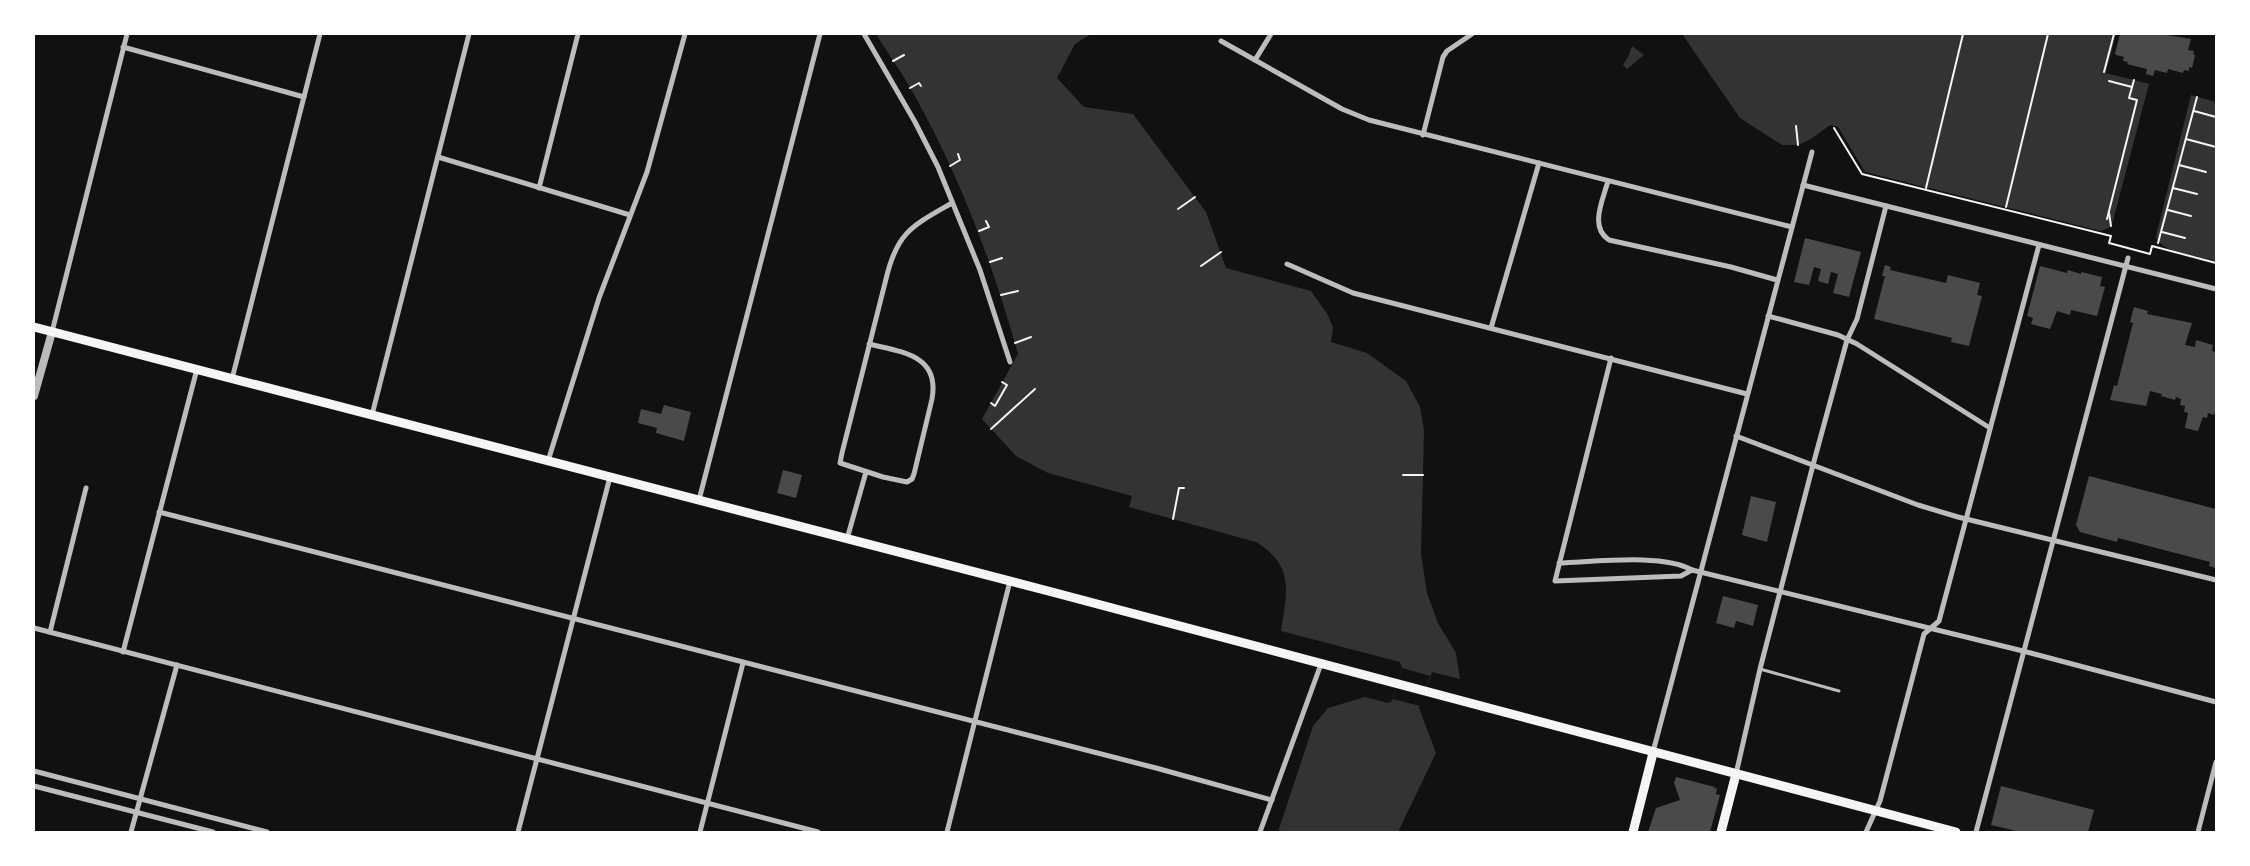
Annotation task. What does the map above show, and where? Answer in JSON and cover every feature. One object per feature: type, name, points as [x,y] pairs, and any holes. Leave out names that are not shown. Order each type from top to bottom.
[{"type":"main road","points":[[34,327],[1010,581],[1956,832]]},
{"type":"main road","points":[[1633,832],[1653,753]]},
{"type":"main road","points":[[1721,832],[1736,774]]},
{"type":"street","points":[[34,396],[52,332],[127,34]]},
{"type":"street","points":[[232,378],[320,34]]},
{"type":"street","points":[[372,415],[469,34]]},
{"type":"street","points":[[539,188],[578,34]]},
{"type":"street","points":[[548,461],[599,298],[647,172],[685,34]]},
{"type":"street","points":[[699,500],[820,34]]},
{"type":"street","points":[[864,34],[938,167],[980,270],[1010,362]]},
{"type":"street","points":[[1254,60],[1271,34]]},
{"type":"street","points":[[1423,135],[1443,57],[1447,51],[1472,34]]},
{"type":"street","points":[[1221,41],[1354,115],[1423,135],[1792,227]]},
{"type":"street","points":[[123,47],[304,96]]},
{"type":"street","points":[[1653,753],[1812,152]]},
{"type":"street","points":[[438,157],[630,215]]},
{"type":"street","points":[[1491,328],[1539,164]]},
{"type":"street","points":[[1608,181],[1597,225],[1602,236],[1609,240],[1777,280]]},
{"type":"street","points":[[1803,185],[2216,289]]},
{"type":"street","points":[[869,344],[915,357],[930,372],[934,387],[912,479],[907,482],[866,472],[840,463],[869,344],[889,265],[898,244],[913,226],[952,203]]},
{"type":"street","points":[[1736,774],[1760,669],[1813,465],[1847,340],[1857,319],[1886,206]]},
{"type":"street","points":[[1866,832],[1880,801],[1924,634],[1939,621],[2039,245]]},
{"type":"street","points":[[1976,832],[2055,540],[2128,258]]},
{"type":"street","points":[[1287,264],[1353,293],[1747,394]]},
{"type":"street","points":[[1768,316],[1838,335],[1990,428]]},
{"type":"street","points":[[1611,358],[1555,581],[1680,576],[1692,570]]},
{"type":"street","points":[[123,652],[197,370]]},
{"type":"street","points":[[1736,436],[1918,505],[1967,519],[2216,580]]},
{"type":"street","points":[[847,539],[866,472]]},
{"type":"street","points":[[518,832],[610,477]]},
{"type":"street","points":[[50,632],[86,488]]},
{"type":"street","points":[[159,512],[1272,800]]},
{"type":"street","points":[[1559,563],[1656,560],[1683,565],[1692,570],[2024,652],[2216,702]]},
{"type":"street","points":[[946,832],[1010,581]]},
{"type":"street","points":[[34,628],[818,832]]},
{"type":"street","points":[[700,832],[743,663]]},
{"type":"street","points":[[1260,832],[1321,664]]},
{"type":"street","points":[[132,832],[177,666]]},
{"type":"street","points":[[2198,832],[2216,762]]},
{"type":"street","points":[[34,772],[267,832]]},
{"type":"street","points":[[34,786],[213,832]]},
{"type":"lane","points":[[1760,669],[1839,691]]},
{"type":"path","points":[[1926,188],[1963,34]]},
{"type":"path","points":[[2006,208],[2048,34]]},
{"type":"path","points":[[2104,72],[2114,34]]},
{"type":"path","points":[[893,61],[904,54]]},
{"type":"path","points":[[917,80],[922,86]]},
{"type":"path","points":[[2107,219],[2137,100],[2129,98],[2134,80]]},
{"type":"path","points":[[2109,81],[2132,87]]},
{"type":"path","points":[[910,88],[920,83]]},
{"type":"path","points":[[2158,243],[2197,97]]},
{"type":"path","points":[[2194,111],[2216,117]]},
{"type":"path","points":[[1796,126],[1798,145]]},
{"type":"path","points":[[1834,128],[1862,174],[2111,236],[2109,243],[2150,254],[2152,246],[2216,263]]},
{"type":"path","points":[[2186,139],[2216,147]]},
{"type":"path","points":[[950,166],[960,160],[958,154]]},
{"type":"path","points":[[2179,165],[2206,172]]},
{"type":"path","points":[[2174,188],[2197,194]]},
{"type":"path","points":[[1178,209],[1195,197]]},
{"type":"path","points":[[2110,209],[2111,226]]},
{"type":"path","points":[[2168,210],[2191,216]]},
{"type":"path","points":[[978,231],[989,227],[986,221]]},
{"type":"path","points":[[2162,232],[2185,238]]},
{"type":"path","points":[[1201,266],[1220,252]]},
{"type":"path","points":[[990,262],[1002,258]]},
{"type":"path","points":[[1001,295],[1018,291]]},
{"type":"path","points":[[1015,343],[1031,338]]},
{"type":"path","points":[[991,403],[995,406],[1007,384],[1002,382]]},
{"type":"path","points":[[991,428],[1035,389]]},
{"type":"path","points":[[1404,475],[1423,475]]},
{"type":"path","points":[[1173,519],[1179,488],[1184,488]]},
{"type":"shaded area","points":[[876,34],[1091,34],[1075,44],[1057,78],[1084,107],[1133,114],[1206,212],[1226,268],[1311,291],[1328,315],[1333,328],[1331,342],[1367,353],[1406,381],[1420,407],[1424,430],[1421,554],[1427,593],[1438,623],[1456,653],[1460,679],[1432,672],[1419,708],[1436,753],[1398,832],[1278,832],[1313,726],[1328,708],[1365,697],[1388,703],[1392,701],[1402,668],[1400,662],[1281,631],[1286,592],[1285,581],[1283,570],[1269,551],[1256,542],[1129,507],[1132,496],[1048,473],[1016,456],[982,419],[1018,354],[997,285],[959,185],[911,89]]},
{"type":"shaded area","points":[[1682,34],[2116,34],[2106,73],[2149,84],[2113,221],[2109,228],[2101,231],[1865,172],[1838,127],[1830,125],[1811,139],[1798,145],[1782,145],[1740,118]]},
{"type":"shaded area","points":[[1632,46],[1644,55],[1627,69],[1623,65]]},
{"type":"shaded area","points":[[2191,95],[2216,102],[2216,261],[2172,250],[2159,242],[2156,236]]},
{"type":"pier","points":[[1402,668],[1430,676],[1420,706],[1393,699]]},
{"type":"building","points":[[2120,34],[2161,34],[2191,39],[2188,50],[2194,51],[2193,54],[2195,55],[2192,68],[2189,67],[2189,71],[2184,70],[2183,73],[2168,69],[2167,73],[2155,70],[2153,76],[2146,74],[2147,69],[2127,64],[2128,62],[2123,61],[2124,57],[2116,55]]},
{"type":"building","points":[[1805,238],[1861,252],[1849,297],[1833,293],[1838,274],[1831,272],[1828,284],[1818,281],[1821,269],[1814,267],[1809,285],[1794,282]]},
{"type":"building","points":[[1885,265],[1891,267],[1890,270],[1946,283],[1948,275],[1980,283],[1977,295],[1982,296],[1969,346],[1951,342],[1952,338],[1874,319],[1885,276],[1882,276]]},
{"type":"building","points":[[2040,266],[2067,273],[2068,270],[2102,277],[2100,286],[2105,287],[2097,316],[2071,310],[2070,315],[2057,311],[2050,329],[2031,324],[2033,318],[2027,316]]},
{"type":"building","points":[[2134,307],[2148,311],[2147,314],[2192,323],[2185,345],[2195,347],[2196,340],[2213,345],[2212,351],[2216,352],[2216,408],[2214,415],[2208,413],[2207,418],[2203,417],[2198,431],[2185,428],[2188,413],[2184,412],[2185,406],[2180,405],[2181,399],[2176,397],[2175,400],[2150,391],[2146,406],[2110,400],[2114,385],[2117,386],[2133,323],[2130,322]]},
{"type":"building","points":[[664,405],[691,412],[684,441],[656,433],[657,428],[638,423],[641,409],[661,414]]},
{"type":"building","points":[[783,470],[802,475],[796,498],[777,493]]},
{"type":"building","points":[[2089,476],[2216,509],[2216,568],[2209,566],[2210,562],[2118,538],[2117,542],[2080,532],[2076,525]]},
{"type":"building","points":[[1751,496],[1776,502],[1767,542],[1742,535]]},
{"type":"building","points":[[1723,596],[1758,605],[1753,626],[1736,621],[1734,628],[1716,623]]},
{"type":"building","points":[[1676,777],[1715,787],[1714,789],[1717,788],[1716,794],[1720,795],[1710,832],[1648,832],[1656,808],[1680,800],[1674,783]]},
{"type":"building","points":[[2001,786],[2094,810],[2088,832],[2020,832],[1991,825]]}]
